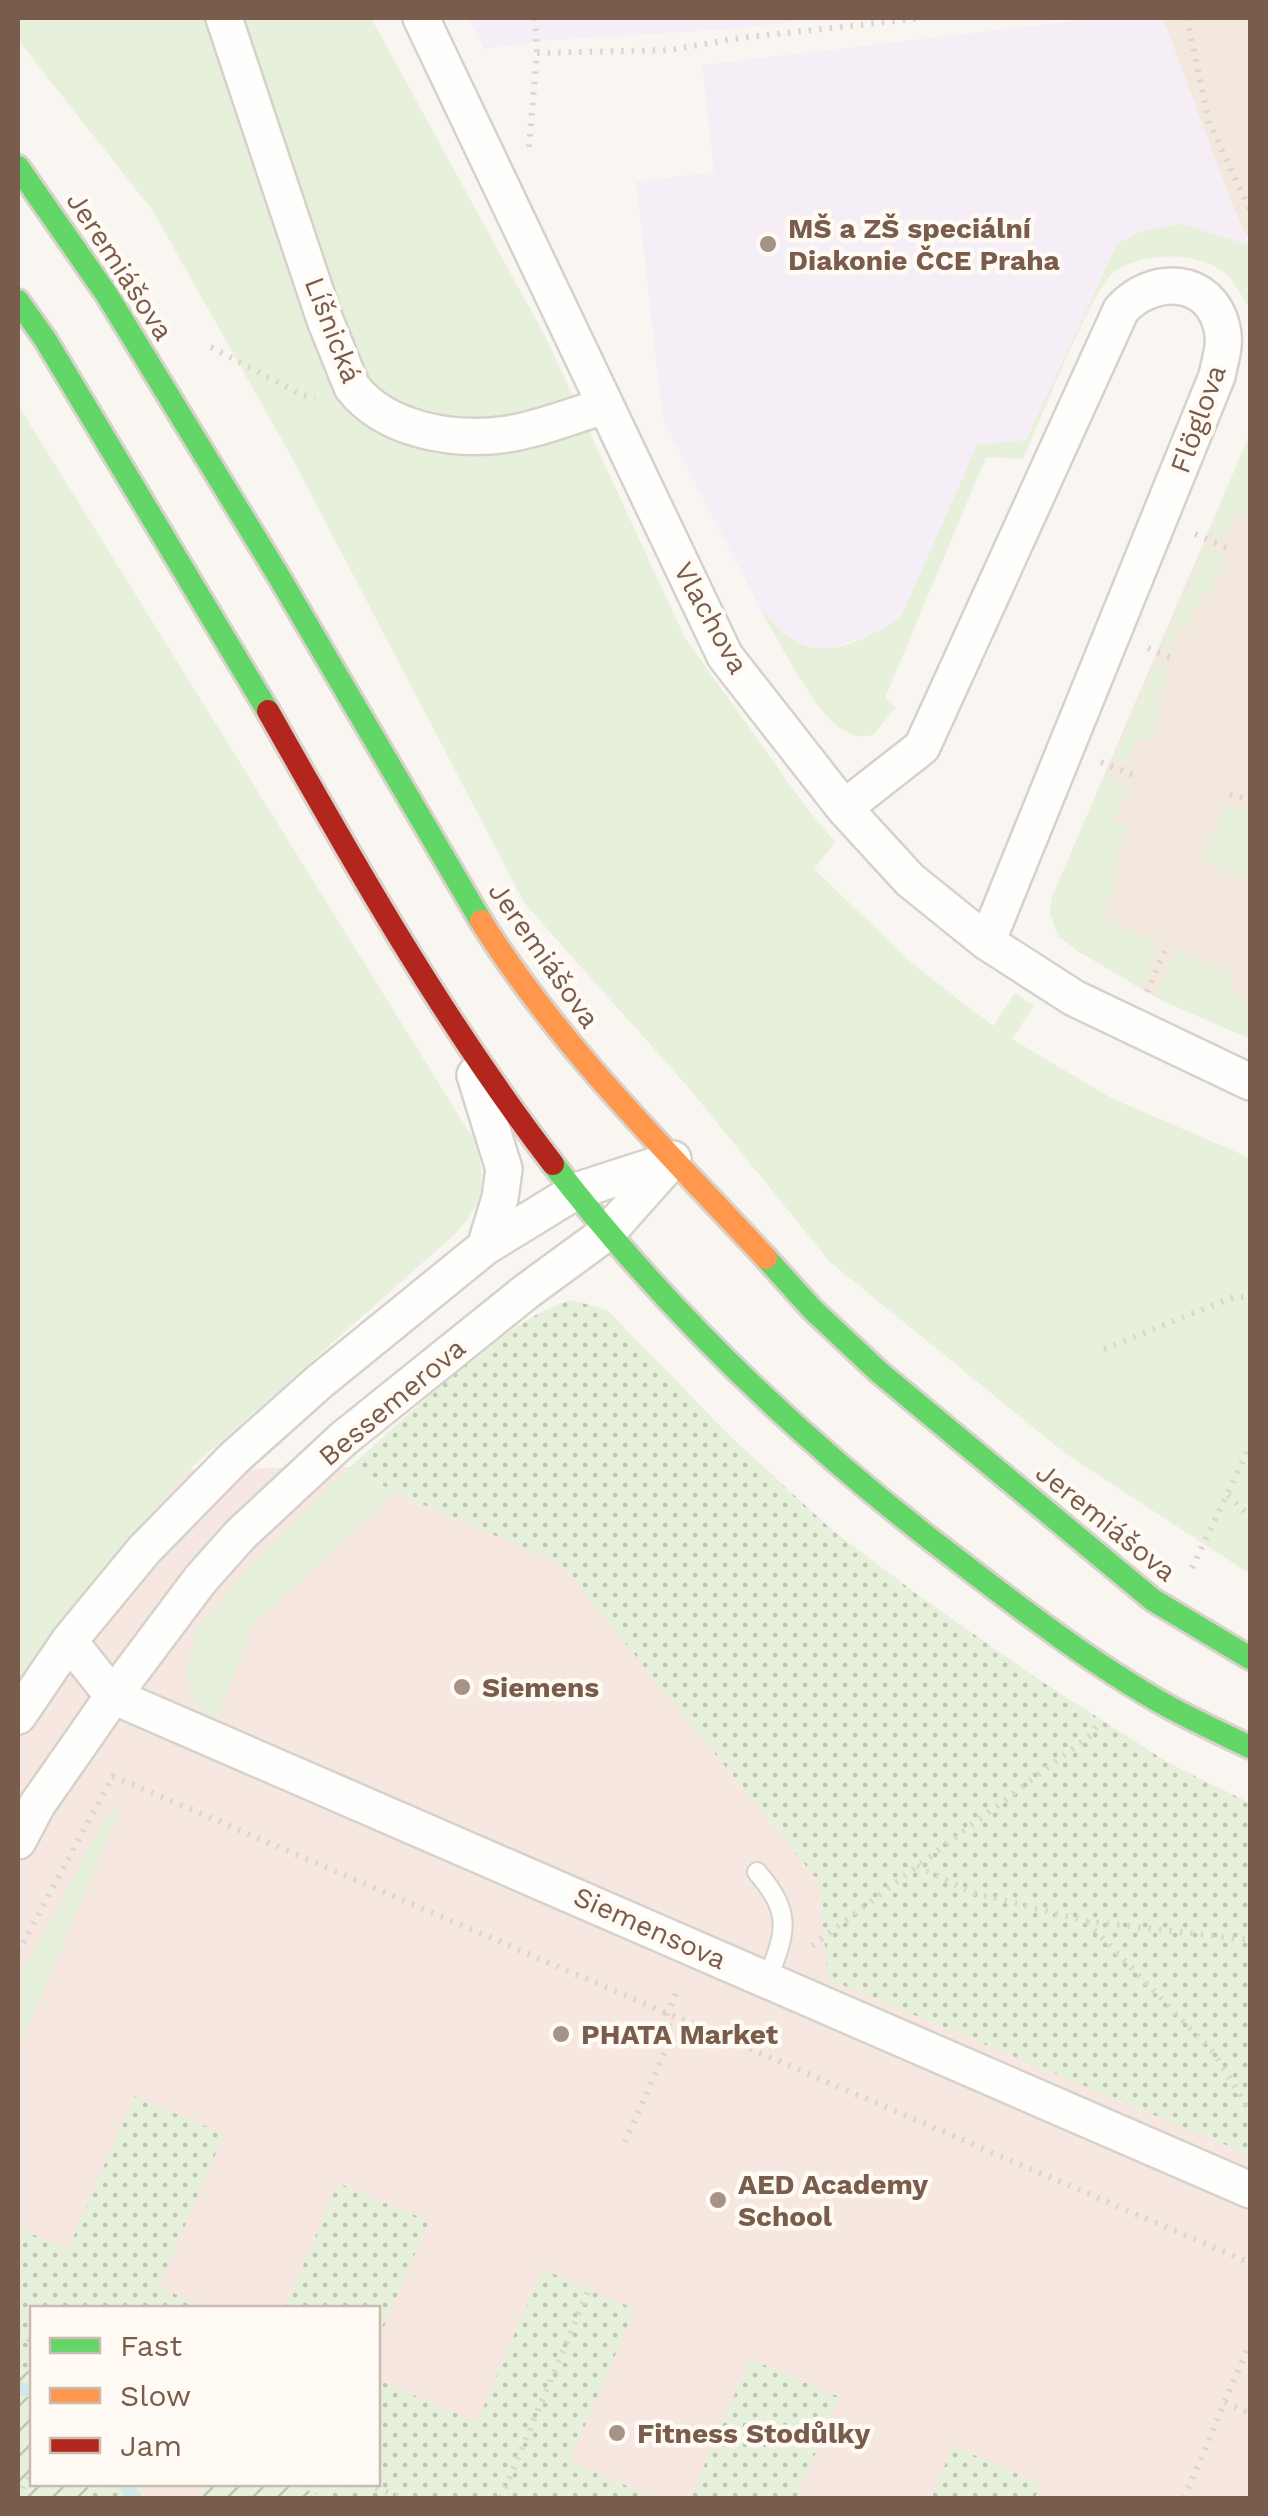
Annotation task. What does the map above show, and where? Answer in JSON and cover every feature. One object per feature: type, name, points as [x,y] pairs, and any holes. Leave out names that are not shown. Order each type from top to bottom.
[{"type":"main road","name":"Jeremiášova","points":[[18,167],[108,295],[278,575],[445,863],[517,979],[555,1028],[812,1309],[880,1372],[1153,1600],[1250,1658]]},
{"type":"main road","points":[[18,301],[45,339],[342,843],[464,1041],[576,1192],[683,1318],[814,1446],[923,1536],[1059,1636],[1159,1701],[1250,1747]]},
{"type":"street","name":"Líšnická","points":[[224,18],[326,320],[358,395],[398,423],[479,436],[521,431],[605,406]]},
{"type":"street","name":"Vlachova","points":[[421,18],[725,656],[844,808],[910,880],[987,942],[1074,998],[1250,1082]]},
{"type":"street","name":"Flöglova","points":[[844,808],[922,747],[1121,310],[1147,288],[1164,285],[1196,292],[1218,315],[1223,331],[1217,376],[987,942]]},
{"type":"street","points":[[464,1041],[504,1170],[485,1247]]},
{"type":"street","points":[[18,1716],[68,1642],[144,1550],[234,1458],[320,1382],[485,1247],[576,1192],[673,1159]]},
{"type":"street","name":"Bessemerova","points":[[18,1841],[37,1805],[113,1696],[200,1580],[286,1490],[435,1365],[609,1231],[673,1159]]},
{"type":"street","name":"Siemensova","points":[[68,1642],[113,1696],[1250,2190]]},
{"type":"lane","points":[[758,1872],[777,1896],[784,1937],[767,1980]]},
{"type":"path","points":[[527,163],[538,53],[535,18]]},
{"type":"path","points":[[538,53],[670,50],[740,38],[922,18]]},
{"type":"path","points":[[1188,18],[1209,124],[1250,208]]},
{"type":"path","points":[[212,347],[302,395],[319,399]]},
{"type":"path","points":[[1195,534],[1230,549]]},
{"type":"path","points":[[1157,652],[1174,659]]},
{"type":"path","points":[[1100,762],[1134,775]]},
{"type":"path","points":[[1230,794],[1250,800]]},
{"type":"path","points":[[1142,1002],[1167,946]]},
{"type":"path","points":[[1104,1349],[1234,1297],[1250,1297]]},
{"type":"path","points":[[1192,1568],[1248,1460],[1250,1446]]},
{"type":"path","points":[[1228,1495],[1250,1518]]},
{"type":"path","points":[[767,1980],[1092,1734],[1102,1718]]},
{"type":"path","points":[[18,1952],[112,1776],[1250,2264]]},
{"type":"path","points":[[916,1866],[970,1892],[1086,1921],[1250,1940]]},
{"type":"path","points":[[1086,1921],[1214,2053],[1250,2111]]},
{"type":"path","points":[[625,2142],[671,2038],[667,2014],[680,1984]]},
{"type":"path","points":[[501,2498],[589,2288]]},
{"type":"path","points":[[1184,2498],[1250,2344]]},
{"type":"path","points":[[1225,2402],[1250,2414]]},
{"type":"path","points":[[18,2498],[30,2473]]},
{"type":"path","points":[[371,2486],[401,2498]]},
{"type":"shaded area","points":[[468,18],[820,18],[484,49]]},
{"type":"shaded area","points":[[1099,18],[1163,18],[1250,245],[1182,224],[1117,244],[1026,440],[977,445],[901,617],[876,633],[825,650],[793,641],[761,611],[663,419],[636,182],[714,172],[702,65]]},
{"type":"shaded area","points":[[1161,18],[1250,18],[1250,240],[1174,117]]},
{"type":"shaded area","points":[[1250,434],[1250,1039],[1159,999],[1081,953],[1058,936],[1050,912],[1052,897]]},
{"type":"shaded area","points":[[350,1467],[396,1493],[561,1563],[819,1882],[829,1979],[1250,2155],[1250,2498],[18,2498],[18,1687],[58,1623],[190,1469]]},
{"type":"green space","points":[[18,18],[371,18],[545,336],[685,638],[835,842],[814,869],[914,965],[993,1026],[1015,993],[1034,1006],[1012,1039],[1113,1099],[1250,1158],[1250,1574],[1066,1454],[830,1262],[689,1088],[525,904],[290,454],[153,211],[18,40]]},
{"type":"green space","points":[[1182,224],[1250,245],[1250,309],[1229,277],[1205,262],[1157,257],[1114,272],[1079,329],[1023,459],[986,457],[885,698],[896,707],[873,735],[858,736],[843,730],[809,693],[761,611],[791,638],[819,648],[862,639],[901,617],[977,445],[1026,440],[1117,244],[1142,231]]},
{"type":"green space","points":[[18,405],[474,1140],[482,1179],[472,1213],[454,1235],[190,1469],[58,1623],[18,1686]]},
{"type":"green space","points":[[1250,434],[1250,500],[1243,517],[1234,514],[1225,540],[1209,532]]},
{"type":"green space","points":[[1205,547],[1226,557],[1210,594],[1203,591],[1187,628],[1179,625],[1170,648],[1163,646]]},
{"type":"green space","points":[[1155,663],[1170,669],[1154,705],[1162,709],[1148,742],[1136,738],[1126,763],[1114,758]]},
{"type":"green space","points":[[1105,775],[1129,785],[1113,822],[1128,828],[1112,868],[1120,872],[1100,917],[1159,943],[1143,983],[1136,986],[1058,936],[1050,912],[1052,897]]},
{"type":"green space","points":[[1226,804],[1250,813],[1250,881],[1202,860]]},
{"type":"green space","points":[[1176,950],[1234,975],[1228,990],[1250,1000],[1250,1039],[1159,999],[1156,992]]},
{"type":"green space","points":[[572,1300],[607,1310],[732,1438],[832,1530],[918,1595],[1038,1679],[1172,1765],[1250,1803],[1250,2155],[828,1979],[819,1882],[561,1564],[396,1493],[350,1467],[487,1348],[517,1326]]},
{"type":"green space","points":[[350,1467],[396,1493],[253,1625],[216,1722],[194,1701],[187,1675],[195,1631],[257,1558]]},
{"type":"green space","points":[[122,1805],[18,2051],[18,1980],[108,1813]]},
{"type":"green space","points":[[134,2096],[224,2134],[159,2287],[203,2306],[30,2306],[30,2372],[18,2370],[18,2228],[68,2249]]},
{"type":"green space","points":[[338,2183],[429,2221],[380,2336],[380,2306],[286,2306]]},
{"type":"green space","points":[[542,2269],[635,2309],[570,2461],[655,2498],[321,2498],[295,2486],[380,2486],[380,2381],[477,2422]]},
{"type":"green space","points":[[750,2359],[840,2397],[796,2498],[690,2498]]},
{"type":"green space","points":[[19,2367],[30,2372],[30,2486],[89,2486],[83,2498],[18,2498]]},
{"type":"green space","points":[[953,2446],[1041,2484],[1035,2498],[931,2498]]},
{"type":"green space","points":[[89,2486],[144,2486],[141,2494],[150,2498],[83,2498]]},
{"type":"green space","points":[[207,2486],[296,2486],[322,2496],[202,2498]]},
{"type":"waterway","points":[[18,2388],[30,2391]]},
{"type":"waterway","points":[[126,2486],[135,2498]]},
{"type":"traffic: fast","points":[[18,167],[107,295],[278,575],[481,921]]},
{"type":"traffic: fast","points":[[18,301],[45,339],[268,711]]},
{"type":"traffic: fast","points":[[553,1164],[642,1272],[690,1323],[842,1467],[951,1555],[1085,1654],[1169,1707],[1250,1747]]},
{"type":"traffic: fast","points":[[766,1258],[812,1309],[879,1372],[1153,1600],[1250,1658]]},
{"type":"traffic: slow","points":[[481,921],[579,1054],[766,1258]]},
{"type":"traffic: jam","points":[[268,711],[438,999],[553,1164]]},
{"type":"place","name":"MŠ a ZŠ speciální Diakonie ČCE Praha","points":[[768,244]]},
{"type":"place","name":"Siemens","points":[[462,1687]]},
{"type":"place","name":"PHATA Market","points":[[561,2034]]},
{"type":"place","name":"AED Academy School","points":[[718,2200]]},
{"type":"place","name":"Fitness Stodůlky","points":[[617,2433]]}]
